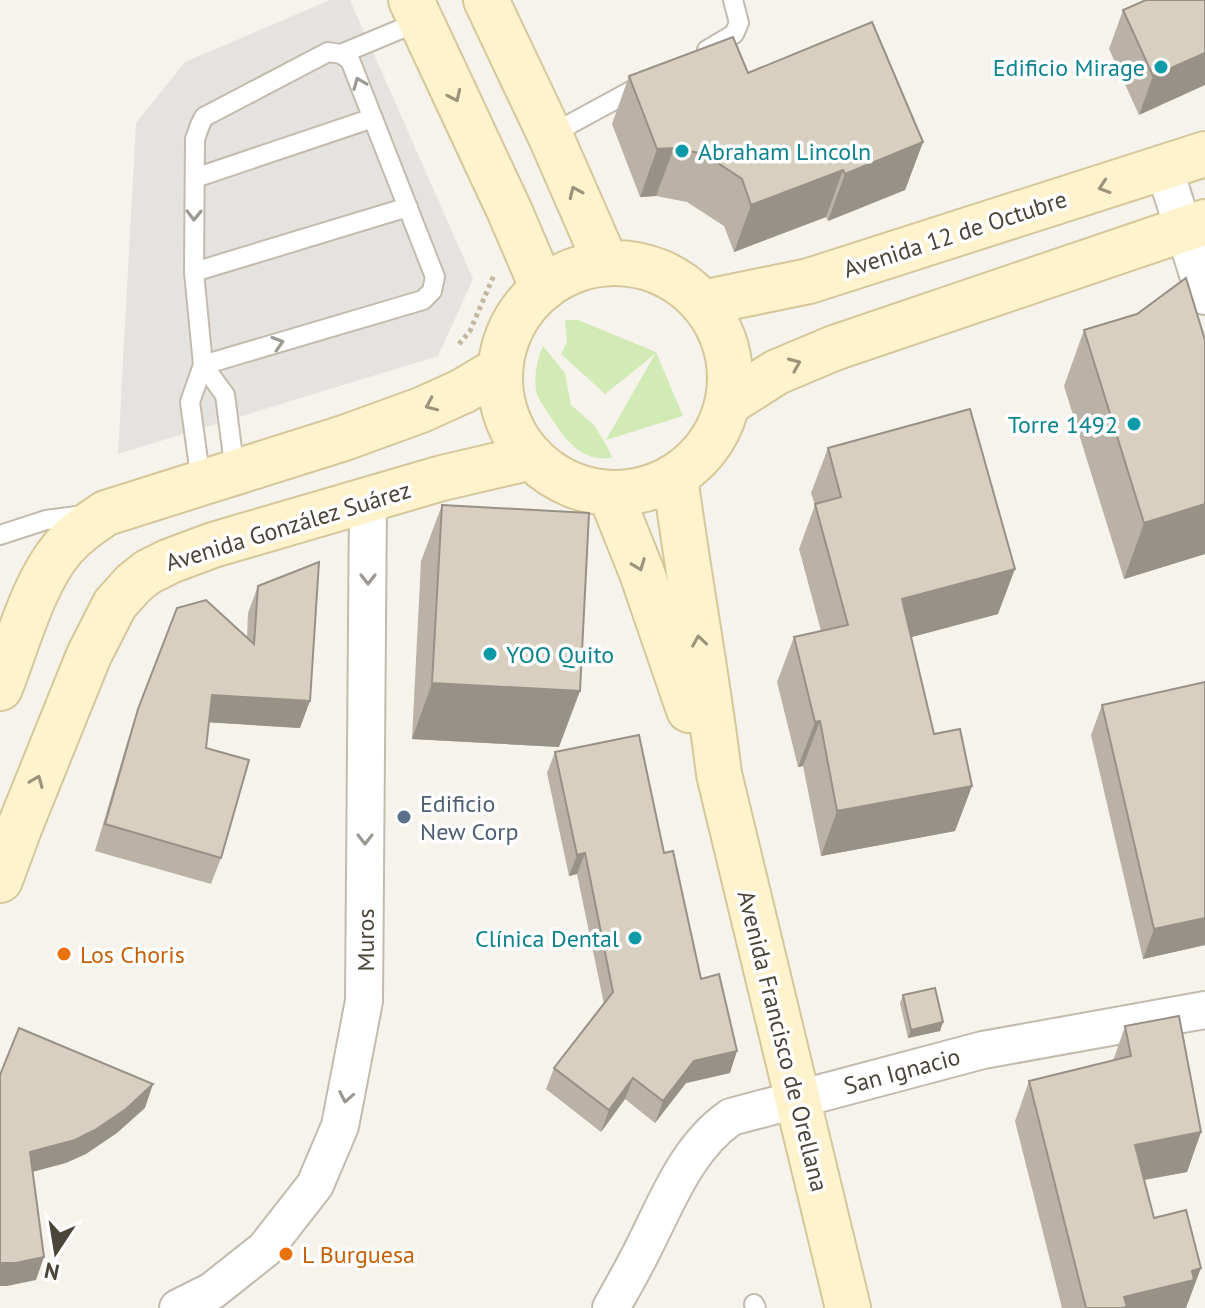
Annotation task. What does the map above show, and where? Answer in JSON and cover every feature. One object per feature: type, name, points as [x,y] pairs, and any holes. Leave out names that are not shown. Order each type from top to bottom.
[{"type":"main road","points":[[486,0],[606,263]]},
{"type":"main road","points":[[415,11],[543,289]]},
{"type":"main road","name":"Avenida 12 de Octubre","points":[[702,303],[809,281],[1205,154]]},
{"type":"main road","points":[[728,403],[777,372],[834,348],[1195,225]]},
{"type":"main road","points":[[606,263],[642,267],[675,280],[702,303],[715,320],[729,361],[728,403],[721,425],[709,445],[694,463],[675,476],[633,492],[610,493],[581,488],[555,476],[532,457],[513,431],[502,400],[500,369],[504,346],[513,324],[526,305],[562,276],[606,263]]},
{"type":"main road","points":[[0,688],[48,569],[84,527],[106,513],[344,438],[421,410],[463,391],[500,369]]},
{"type":"main road","name":"Avenida González Suárez","points":[[0,880],[10,821],[77,681],[115,604],[148,572],[213,545],[442,478],[532,457]]},
{"type":"main road","name":"Avenida Francisco de Orellana","points":[[675,476],[719,774],[848,1308]]},
{"type":"main road","points":[[209,480],[178,502],[174,524],[188,541],[213,545]]},
{"type":"main road","name":"Avenida Francisco de Orellana","points":[[610,493],[642,573],[693,721],[719,774]]},
{"type":"main road","points":[[106,513],[122,534],[131,556],[131,566],[121,596]]},
{"type":"street","points":[[1164,168],[1195,225],[1205,296]]},
{"type":"street","name":"Muros","points":[[178,1308],[212,1291],[265,1249],[315,1185],[340,1126],[364,1001],[368,501]]},
{"type":"street","name":"San Ignacio","points":[[611,1308],[679,1176],[705,1140],[731,1117],[983,1050],[1205,1010]]},
{"type":"lane","points":[[685,62],[734,34],[739,23],[733,0]]},
{"type":"lane","points":[[341,54],[415,11]]},
{"type":"lane","points":[[203,365],[423,300],[432,291],[435,277],[350,60],[341,54],[328,52],[204,117],[195,139],[194,272],[203,365],[190,402],[209,480]]},
{"type":"lane","points":[[550,135],[657,77]]},
{"type":"lane","points":[[195,178],[373,118]]},
{"type":"lane","points":[[194,272],[408,207]]},
{"type":"lane","points":[[203,365],[225,395],[209,480]]},
{"type":"lane","points":[[0,535],[46,520],[106,513]]},
{"type":"path","points":[[453,351],[470,331],[494,267]]},
{"type":"green space","points":[[565,320],[578,320],[656,352],[683,416],[606,440],[655,354],[605,394],[561,354],[567,342]]},
{"type":"green space","points":[[543,346],[565,373],[571,405],[594,425],[612,458],[590,456],[573,446],[541,402],[535,379]]},
{"type":"shaded area","points":[[330,0],[350,0],[473,279],[438,356],[118,454],[136,123],[185,62]]},
{"type":"building","points":[[1146,0],[1205,0],[1205,53],[1153,76],[1123,10]]},
{"type":"building","points":[[872,22],[923,142],[845,174],[843,170],[751,205],[742,179],[704,154],[674,148],[657,149],[629,76],[733,37],[748,73]]},
{"type":"building","points":[[1186,278],[1205,340],[1205,504],[1144,523],[1084,330],[1137,314]]},
{"type":"building","points":[[970,409],[1015,569],[902,599],[934,734],[960,729],[972,786],[837,811],[820,721],[815,722],[794,637],[848,625],[815,504],[841,497],[828,448]]},
{"type":"building","name":"YOO Quito","points":[[442,505],[589,513],[580,691],[432,683]]},
{"type":"building","points":[[319,562],[310,701],[212,695],[206,748],[249,760],[221,858],[105,824],[138,709],[177,608],[206,600],[254,644],[258,586]]},
{"type":"building","points":[[1205,682],[1205,918],[1154,929],[1102,705]]},
{"type":"building","points":[[639,735],[664,853],[673,851],[701,979],[719,974],[737,1051],[694,1061],[663,1101],[633,1078],[609,1110],[554,1068],[613,992],[585,853],[577,855],[555,752]]},
{"type":"building","points":[[935,988],[943,1022],[911,1030],[903,995]]},
{"type":"building","points":[[1179,1016],[1201,1132],[1135,1145],[1154,1218],[1186,1210],[1201,1268],[1192,1271],[1194,1280],[1124,1297],[1127,1307],[1086,1308],[1029,1081],[1131,1056],[1125,1026]]},
{"type":"building","points":[[19,1028],[153,1084],[126,1109],[95,1130],[75,1140],[30,1152],[44,1257],[0,1263],[0,1075]]},
{"type":"place","name":"Edificio Mirage","points":[[1161,67]]},
{"type":"place","name":"Abraham Lincoln","points":[[682,151]]},
{"type":"place","name":"Torre 1492","points":[[1134,424]]},
{"type":"place","name":"YOO Quito","points":[[490,654]]},
{"type":"place","name":"Edificio New Corp","points":[[404,817]]},
{"type":"place","name":"Clínica Dental","points":[[635,938]]},
{"type":"place","name":"Los Choris","points":[[64,954]]},
{"type":"place","name":"L Burguesa","points":[[286,1254]]}]
